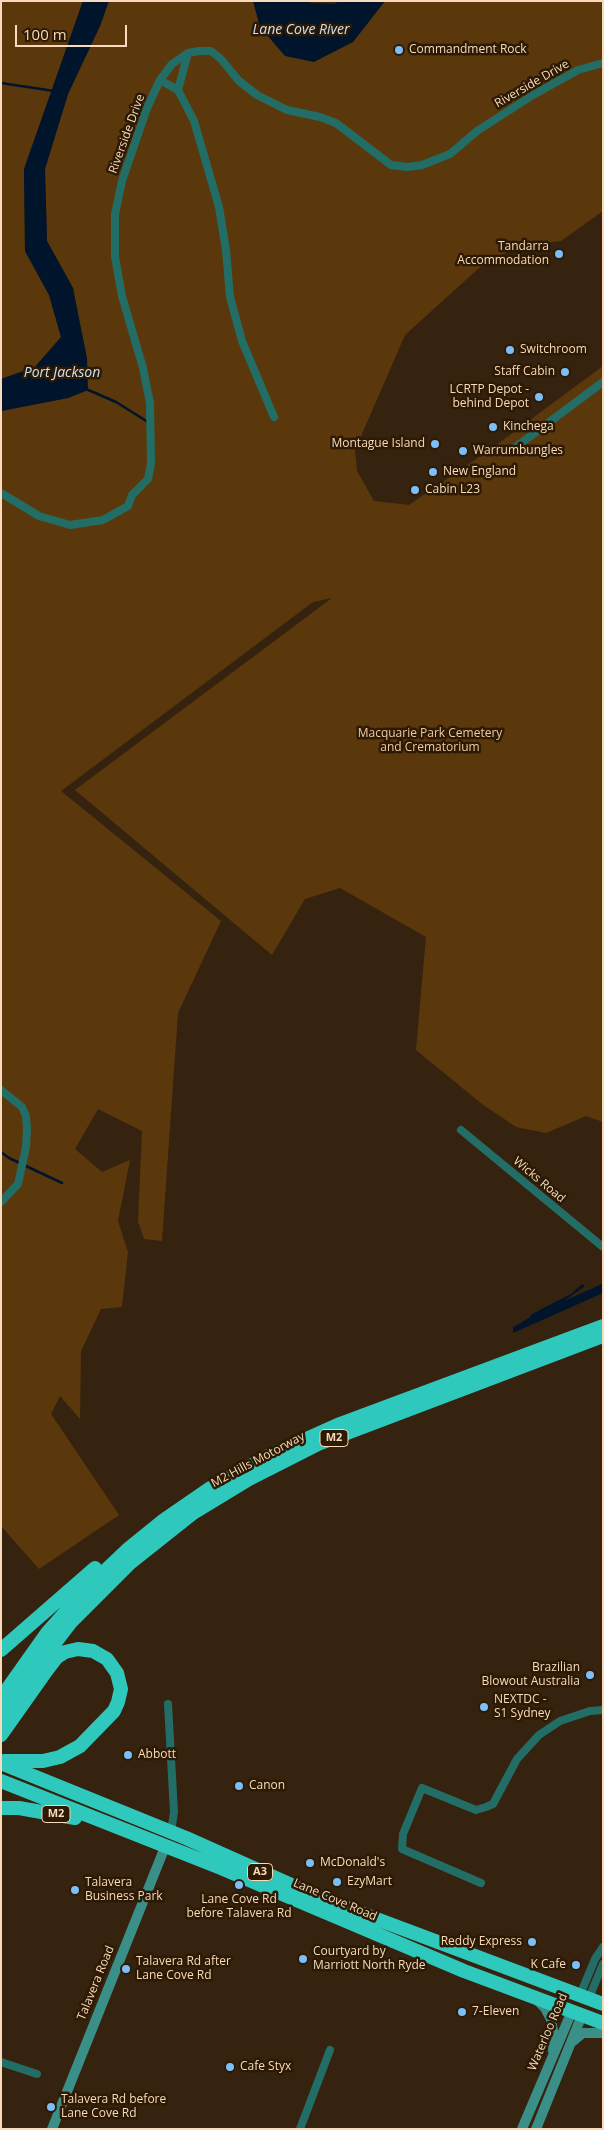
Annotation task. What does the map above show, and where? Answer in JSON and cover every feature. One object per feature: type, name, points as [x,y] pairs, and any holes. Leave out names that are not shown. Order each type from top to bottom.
[{"type":"highway","name":"M2 Hills Motorway","points":[[1,1698],[47,1633],[89,1586],[127,1550],[164,1520],[237,1474],[304,1439],[603,1326]]},
{"type":"highway","name":"M2 Hills Motorway","points":[[1,1718],[15,1695],[71,1622],[130,1563],[193,1513],[249,1479],[318,1444],[603,1336]]},
{"type":"highway","name":"M2","points":[[1,1650],[144,1525],[164,1520]]},
{"type":"highway","points":[[1,1735],[46,1670],[57,1657],[65,1652],[78,1649],[93,1651],[107,1659],[117,1673],[121,1689],[114,1711],[80,1746],[60,1757],[44,1761],[1,1762]]},
{"type":"highway","name":"Lane Cove Road","points":[[1,1762],[171,1832],[318,1897],[603,2004]]},
{"type":"highway","name":"Lane Cove Road","points":[[1,1781],[221,1868],[464,1971],[603,2023]]},
{"type":"highway","name":"M2","points":[[1,1808],[19,1808],[110,1825]]},
{"type":"highway","points":[[165,1847],[171,1832]]},
{"type":"highway","name":"Waterloo Road","points":[[577,2013],[584,1996]]},
{"type":"street","name":"Riverside Drive","points":[[1,492],[40,516],[70,525],[103,520],[128,506],[132,495],[148,479],[151,464],[148,385],[118,277],[115,257],[115,214],[122,181],[147,108],[160,80],[172,64],[188,53],[199,50],[211,52],[221,59],[239,81],[257,95],[287,110],[320,117],[336,124],[391,165],[407,167],[422,166],[450,154],[477,131],[533,95],[578,70],[603,63]]},
{"type":"street","points":[[178,90],[188,53]]},
{"type":"street","points":[[160,80],[178,90],[194,121],[219,207],[226,250],[230,297],[242,341],[274,417]]},
{"type":"street","points":[[513,449],[603,382]]},
{"type":"street","points":[[1,1090],[20,1104],[26,1116],[27,1141],[18,1184],[1,1202]]},
{"type":"street","name":"Wicks Road","points":[[461,1130],[603,1247]]},
{"type":"street","points":[[168,1704],[174,1812],[171,1832]]},
{"type":"street","points":[[481,1883],[405,1851],[402,1848],[403,1834],[422,1788],[476,1810],[493,1804],[517,1760],[539,1735],[560,1721],[590,1711],[603,1710]]},
{"type":"street","name":"Talavera Road","points":[[52,2129],[165,1847]]},
{"type":"street","name":"Waterloo Road","points":[[584,1996],[595,1959],[603,1947]]},
{"type":"street","name":"Waterloo Road","points":[[584,1996],[603,1964]]},
{"type":"street","points":[[532,1996],[545,2008],[551,2019],[554,2037],[552,2060]]},
{"type":"street","name":"Waterloo Road","points":[[536,2129],[571,2042],[577,2013]]},
{"type":"street","name":"Waterloo Road","points":[[522,2129],[552,2060],[577,2013]]},
{"type":"street","points":[[571,2042],[583,2034],[603,2033]]},
{"type":"street","points":[[300,2129],[330,2050]]},
{"type":"street","points":[[1,2062],[37,2074]]},
{"type":"green space","points":[[1,1],[83,1],[24,169],[25,251],[49,295],[61,337],[35,367],[1,379]]},
{"type":"green space","name":"Macquarie Park Cemetery and Crematorium","points":[[109,1],[253,1],[260,27],[353,42],[385,1],[603,1],[603,211],[561,241],[519,245],[479,268],[405,335],[355,450],[357,471],[374,501],[409,505],[495,446],[603,366],[603,1122],[586,1116],[546,1133],[516,1127],[482,1104],[416,1050],[426,937],[340,888],[305,899],[272,955],[75,790],[332,598],[313,602],[61,791],[221,921],[178,1013],[162,1241],[144,1239],[138,1221],[142,1131],[98,1109],[75,1149],[102,1172],[130,1160],[118,1221],[128,1252],[122,1307],[101,1309],[81,1351],[80,1419],[60,1396],[51,1414],[119,1515],[39,1569],[1,1526],[1,411],[68,398],[88,390],[73,288],[47,241],[45,169],[68,94],[100,26]]},
{"type":"water","name":"Port Jackson","points":[[83,1],[109,1],[100,26],[68,94],[45,169],[47,241],[73,288],[87,358],[88,390],[68,398],[1,411],[1,379],[35,367],[61,337],[49,295],[25,251],[24,169]]},
{"type":"water","name":"Lane Cove River","points":[[253,1],[308,1],[311,3],[335,4],[339,1],[385,1],[353,42],[314,62],[285,56],[260,27]]},
{"type":"water","points":[[582,1284],[585,1286],[564,1301],[602,1284],[603,1293],[513,1333],[513,1327],[529,1318],[532,1314],[571,1294]]},
{"type":"waterway","points":[[1,83],[54,91]]},
{"type":"waterway","points":[[86,389],[116,402],[148,422]]},
{"type":"waterway","points":[[1,1152],[9,1158],[62,1183]]},
{"type":"place","name":"Commandment Rock","points":[[399,50]]},
{"type":"place","name":"Tandarra Accommodation","points":[[559,254]]},
{"type":"place","name":"Switchroom","points":[[510,350]]},
{"type":"place","name":"Staff Cabin","points":[[565,372]]},
{"type":"place","name":"LCRTP Depot - behind Depot","points":[[539,397]]},
{"type":"place","name":"Kinchega","points":[[493,427]]},
{"type":"place","name":"Montague Island","points":[[435,444]]},
{"type":"place","name":"Warrumbungles","points":[[463,451]]},
{"type":"place","name":"New England","points":[[433,472]]},
{"type":"place","name":"Cabin L23","points":[[415,490]]},
{"type":"place","name":"Brazilian Blowout Australia","points":[[590,1675]]},
{"type":"place","name":"NEXTDC - S1 Sydney","points":[[484,1707]]},
{"type":"place","name":"Abbott","points":[[128,1755]]},
{"type":"place","name":"Canon","points":[[239,1786]]},
{"type":"place","name":"McDonald's","points":[[310,1863]]},
{"type":"place","name":"EzyMart","points":[[337,1882]]},
{"type":"place","name":"Lane Cove Rd before Talavera Rd","points":[[239,1885]]},
{"type":"place","name":"Talavera Business Park","points":[[75,1890]]},
{"type":"place","name":"Reddy Express","points":[[532,1942]]},
{"type":"place","name":"Courtyard by Marriott North Ryde","points":[[303,1959]]},
{"type":"place","name":"K Cafe","points":[[576,1965]]},
{"type":"place","name":"Talavera Rd after Lane Cove Rd","points":[[126,1969]]},
{"type":"place","name":"7-Eleven","points":[[462,2012]]},
{"type":"place","name":"Cafe Styx","points":[[230,2067]]},
{"type":"place","name":"Talavera Rd before Lane Cove Rd","points":[[51,2107]]}]
